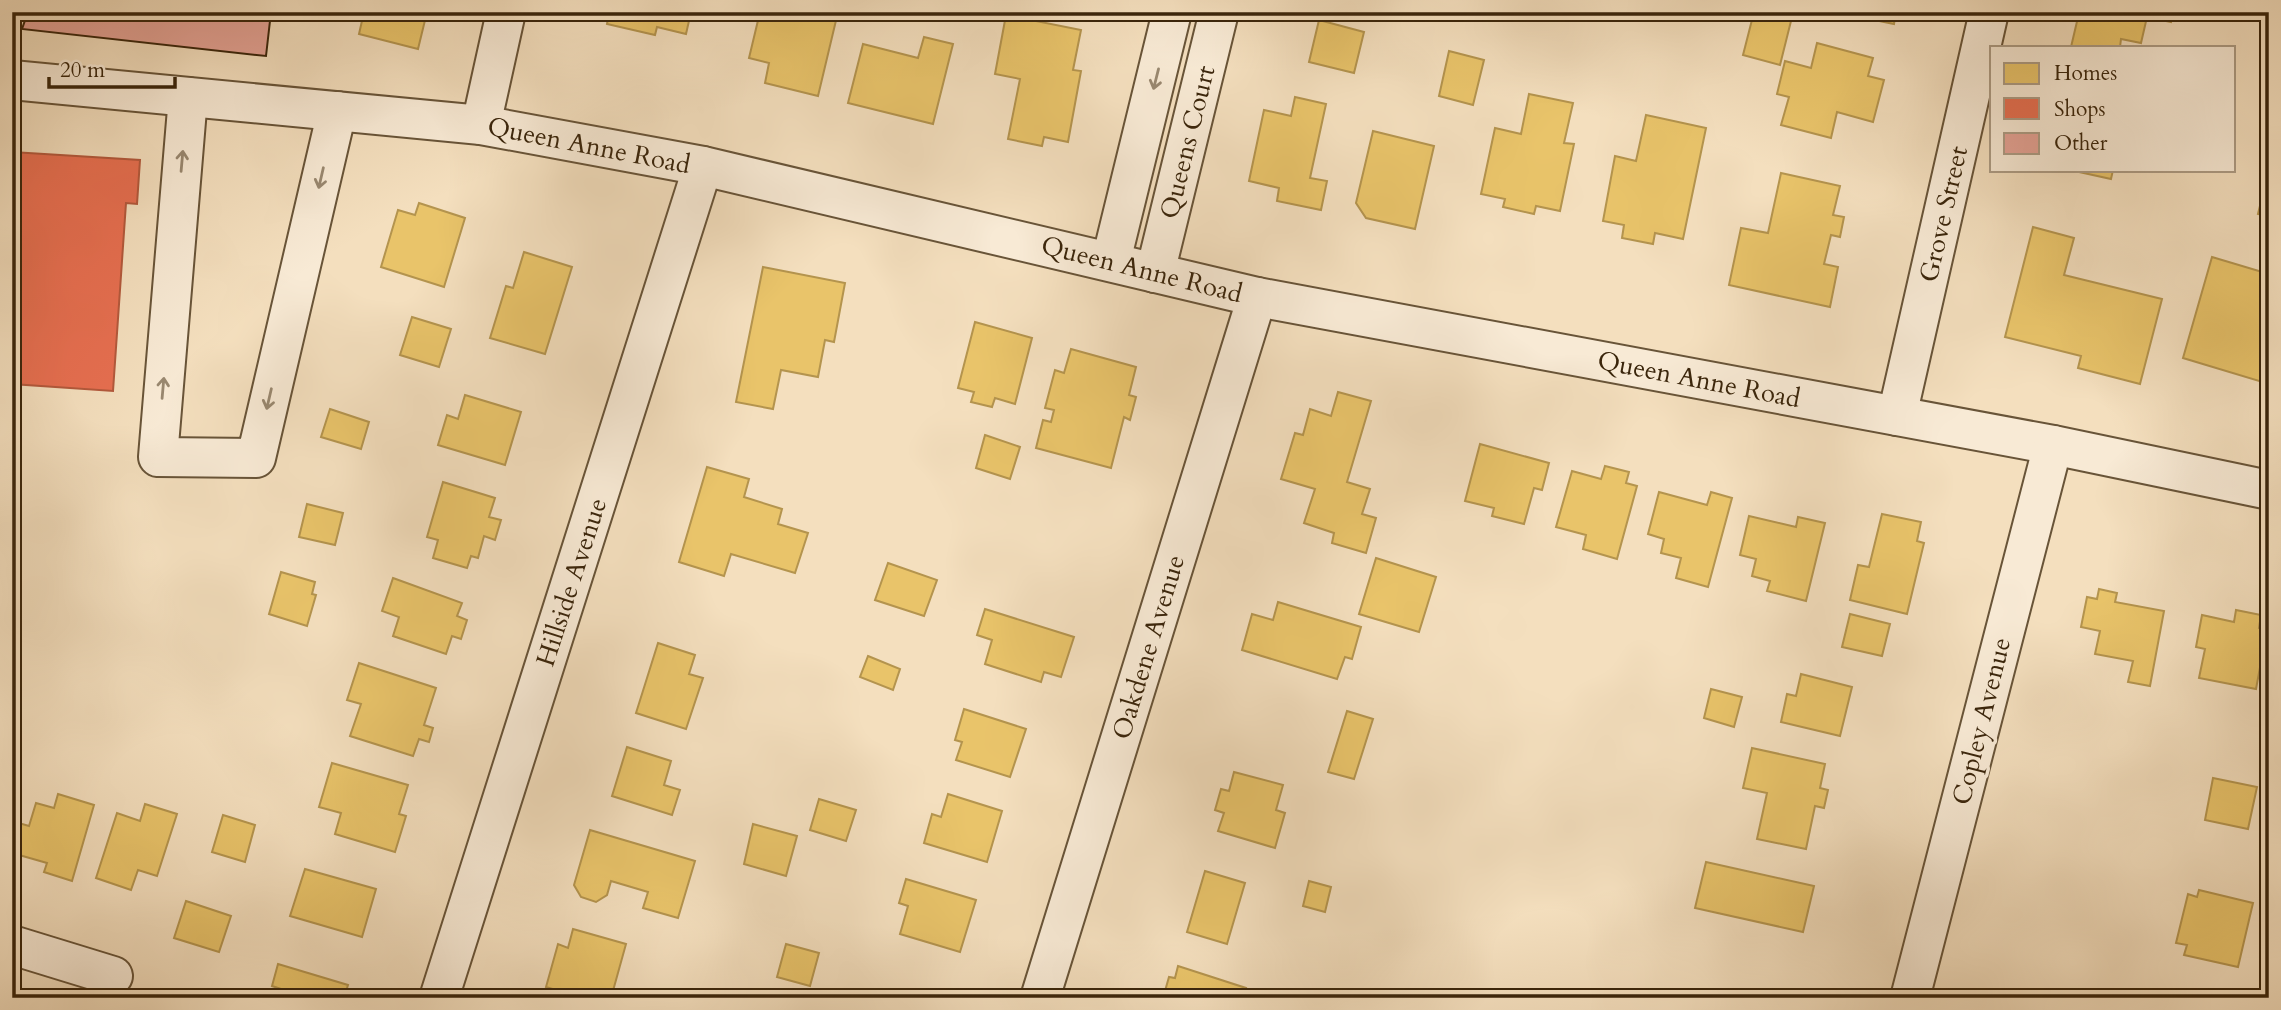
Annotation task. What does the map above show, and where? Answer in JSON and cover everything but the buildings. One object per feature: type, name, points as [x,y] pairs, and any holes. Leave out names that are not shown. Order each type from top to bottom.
[{"type":"street","points":[[481,125],[506,12]]},
{"type":"street","name":"Queens Court","points":[[1111,261],[1172,12]]},
{"type":"street","name":"Queens Court","points":[[1155,273],[1219,12]]},
{"type":"street","name":"Grove Street","points":[[1897,416],[1989,12]]},
{"type":"street","name":"Queen Anne Road","points":[[12,80],[481,125],[703,166],[1257,297],[2053,445],[2269,490]]},
{"type":"street","points":[[188,97],[158,457],[256,458],[337,111]]},
{"type":"street","name":"Hillside Avenue","points":[[439,998],[703,166]]},
{"type":"street","name":"Oakdene Avenue","points":[[1040,998],[1257,297]]},
{"type":"street","name":"Copley Avenue","points":[[1910,998],[2053,445]]},
{"type":"street","points":[[12,945],[113,976]]}]
